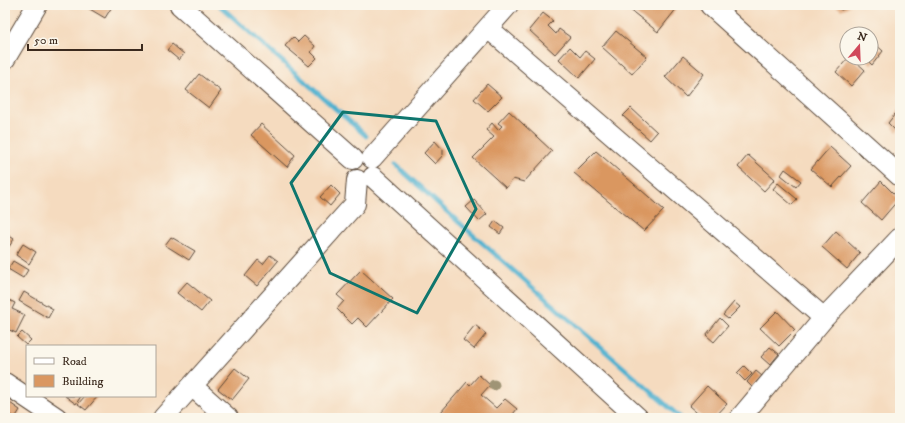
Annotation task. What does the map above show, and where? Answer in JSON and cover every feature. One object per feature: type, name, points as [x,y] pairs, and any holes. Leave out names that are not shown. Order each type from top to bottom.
[{"type":"street","points":[[5,59],[37,5]]},
{"type":"street","points":[[163,418],[355,204],[365,179],[375,174],[377,167],[374,160],[363,158],[180,5]]},
{"type":"street","points":[[363,158],[488,28],[508,5]]},
{"type":"street","points":[[710,5],[900,176]]},
{"type":"street","points":[[488,28],[824,318]]},
{"type":"street","points":[[365,179],[638,418]]},
{"type":"street","points":[[740,418],[824,318],[900,238]]},
{"type":"street","points":[[5,383],[57,418]]},
{"type":"street","points":[[192,386],[228,418]]},
{"type":"highlighted area","points":[[343,112],[436,121],[476,209],[417,313],[330,273],[291,183]]},
{"type":"building","points":[[83,5],[113,5],[105,18]]},
{"type":"building","points":[[624,5],[673,5],[677,8],[658,32]]},
{"type":"building","points":[[835,5],[850,5],[841,10]]},
{"type":"building","points":[[543,13],[553,21],[548,26],[556,34],[559,29],[570,37],[555,54],[529,30]]},
{"type":"building","points":[[616,31],[647,57],[632,74],[602,47]]},
{"type":"building","points":[[304,36],[315,46],[311,52],[317,58],[309,66],[285,46],[293,37],[298,42]]},
{"type":"building","points":[[172,44],[184,54],[179,60],[167,50]]},
{"type":"building","points":[[570,47],[580,57],[585,51],[595,59],[579,78],[559,59]]},
{"type":"building","points":[[879,47],[883,51],[879,56]]},
{"type":"building","points":[[683,56],[704,74],[686,97],[665,77]]},
{"type":"building","points":[[841,66],[861,66],[865,70],[851,86],[836,72]]},
{"type":"building","points":[[199,74],[221,91],[209,108],[186,90]]},
{"type":"building","points":[[487,84],[502,97],[488,111],[474,99]]},
{"type":"building","points":[[631,108],[657,132],[650,140],[623,116]]},
{"type":"building","points":[[899,109],[900,128],[897,132],[888,123]]},
{"type":"building","points":[[509,111],[552,151],[524,182],[513,179],[506,188],[473,158],[494,137],[486,130],[492,123],[498,130],[502,126],[498,123]]},
{"type":"building","points":[[261,124],[295,155],[287,167],[251,135]]},
{"type":"building","points":[[435,141],[443,150],[443,155],[435,164],[424,153]]},
{"type":"building","points":[[830,147],[851,166],[832,187],[811,169]]},
{"type":"building","points":[[596,151],[664,210],[644,231],[574,173]]},
{"type":"building","points":[[748,155],[775,179],[764,191],[738,167]]},
{"type":"building","points":[[785,169],[801,181],[796,187],[781,175]]},
{"type":"building","points":[[881,181],[899,199],[881,220],[862,203]]},
{"type":"building","points":[[778,183],[797,199],[792,205],[773,189]]},
{"type":"building","points":[[331,185],[340,194],[330,206],[320,197]]},
{"type":"building","points":[[474,200],[487,214],[479,221],[466,207]]},
{"type":"building","points":[[495,221],[504,228],[500,234],[491,227]]},
{"type":"building","points":[[836,231],[860,253],[847,269],[822,247]]},
{"type":"building","points":[[5,233],[14,239],[5,253]]},
{"type":"building","points":[[171,237],[195,251],[189,260],[165,245]]},
{"type":"building","points":[[23,244],[36,252],[29,264],[16,255]]},
{"type":"building","points":[[270,255],[278,261],[257,286],[245,276],[258,260],[263,264]]},
{"type":"building","points":[[13,261],[28,270],[23,278],[8,269]]},
{"type":"building","points":[[361,270],[393,299],[367,327],[358,318],[352,324],[337,309],[344,301],[337,295]]},
{"type":"building","points":[[187,282],[210,301],[201,312],[177,293]]},
{"type":"building","points":[[24,292],[53,309],[48,318],[19,301]]},
{"type":"building","points":[[5,298],[15,303],[12,309],[25,315],[16,333],[5,328]]},
{"type":"building","points":[[734,302],[740,307],[728,319],[723,315]]},
{"type":"building","points":[[777,311],[795,330],[779,346],[760,328]]},
{"type":"building","points":[[720,318],[728,326],[714,342],[706,335]]},
{"type":"building","points":[[475,325],[486,334],[474,349],[463,340]]},
{"type":"building","points":[[22,332],[31,340],[26,345],[17,337]]},
{"type":"building","points":[[770,347],[779,354],[770,365],[761,357]]},
{"type":"building","points":[[744,366],[752,374],[745,381],[737,373]]},
{"type":"building","points":[[235,368],[249,379],[232,400],[218,389]]},
{"type":"building","points":[[756,371],[762,376],[752,387],[747,382]]},
{"type":"building","points":[[479,375],[490,385],[481,395],[496,408],[505,399],[517,409],[510,418],[448,418],[441,412],[467,382],[470,385]]},
{"type":"building","points":[[707,386],[727,404],[714,418],[703,418],[689,406]]},
{"type":"building","points":[[66,397],[80,397],[76,404]]},
{"type":"building","points":[[84,397],[97,397],[86,410],[78,404]]},
{"type":"building","points":[[10,403],[20,410],[15,418],[5,412]]},
{"type":"waterway","points":[[219,5],[366,136]]},
{"type":"waterway","points":[[396,165],[455,219],[681,418]]}]
